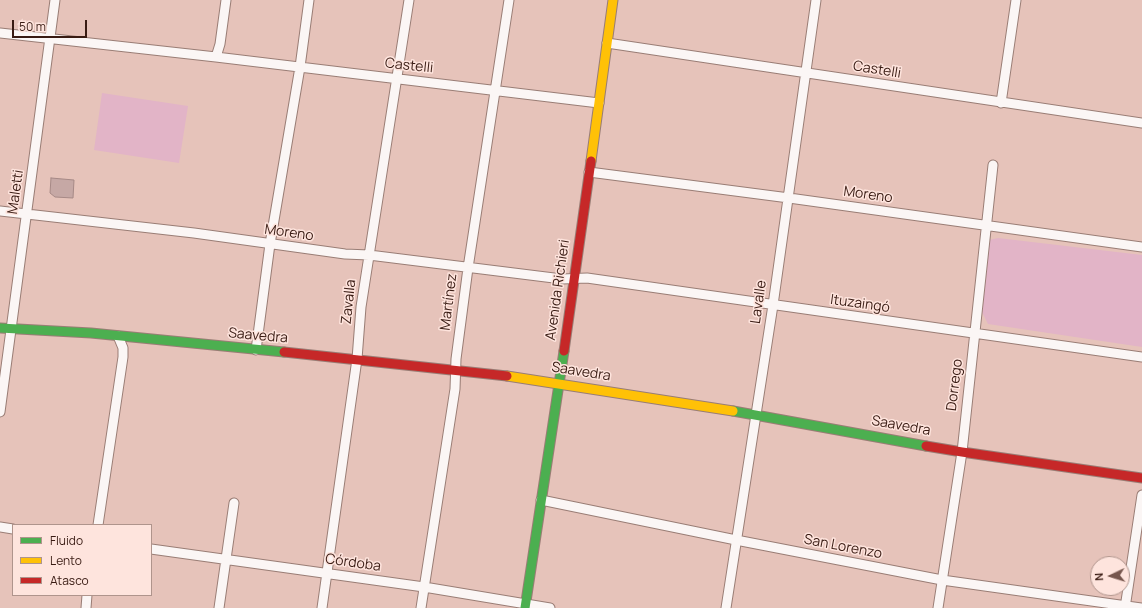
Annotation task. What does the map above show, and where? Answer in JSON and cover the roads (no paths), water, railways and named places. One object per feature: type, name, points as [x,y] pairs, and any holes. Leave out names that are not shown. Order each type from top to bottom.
[{"type":"street","name":"Maletti","points":[[0,412],[55,0]]},
{"type":"street","points":[[216,56],[220,44],[226,0]]},
{"type":"street","points":[[256,350],[270,244],[300,67],[309,0]]},
{"type":"street","name":"Zavalla","points":[[322,608],[358,359],[361,307],[409,0]]},
{"type":"street","name":"Martínez","points":[[421,608],[455,389],[456,359],[468,268],[509,0]]},
{"type":"street","name":"Avenida Richieri","points":[[526,606],[575,278],[613,0]]},
{"type":"street","name":"Lavalle","points":[[726,608],[789,198],[816,0]]},
{"type":"street","points":[[1001,103],[1016,0]]},
{"type":"street","name":"Castelli","points":[[0,33],[216,56],[599,103]]},
{"type":"street","name":"Castelli","points":[[607,43],[1142,123]]},
{"type":"street","name":"Dorrego","points":[[938,608],[962,452],[993,165]]},
{"type":"street","name":"Moreno","points":[[590,172],[987,225],[1142,248]]},
{"type":"street","name":"Moreno","points":[[0,211],[194,233],[345,254],[369,255],[562,279],[575,278]]},
{"type":"street","name":"Ituzaingó","points":[[575,278],[587,278],[1142,357]]},
{"type":"street","name":"Saavedra","points":[[0,328],[118,336],[488,373],[756,415],[962,452],[1142,478]]},
{"type":"street","points":[[98,524],[123,357],[123,348],[118,336]]},
{"type":"street","points":[[1125,607],[1142,495]]},
{"type":"street","name":"San Lorenzo","points":[[541,500],[942,580],[1125,607],[1141,608]]},
{"type":"street","points":[[219,608],[234,502]]},
{"type":"street","points":[[0,527],[12,529]]},
{"type":"street","name":"Córdoba","points":[[152,549],[424,588],[526,606],[550,608]]},
{"type":"street","points":[[86,608],[87,596]]}]
